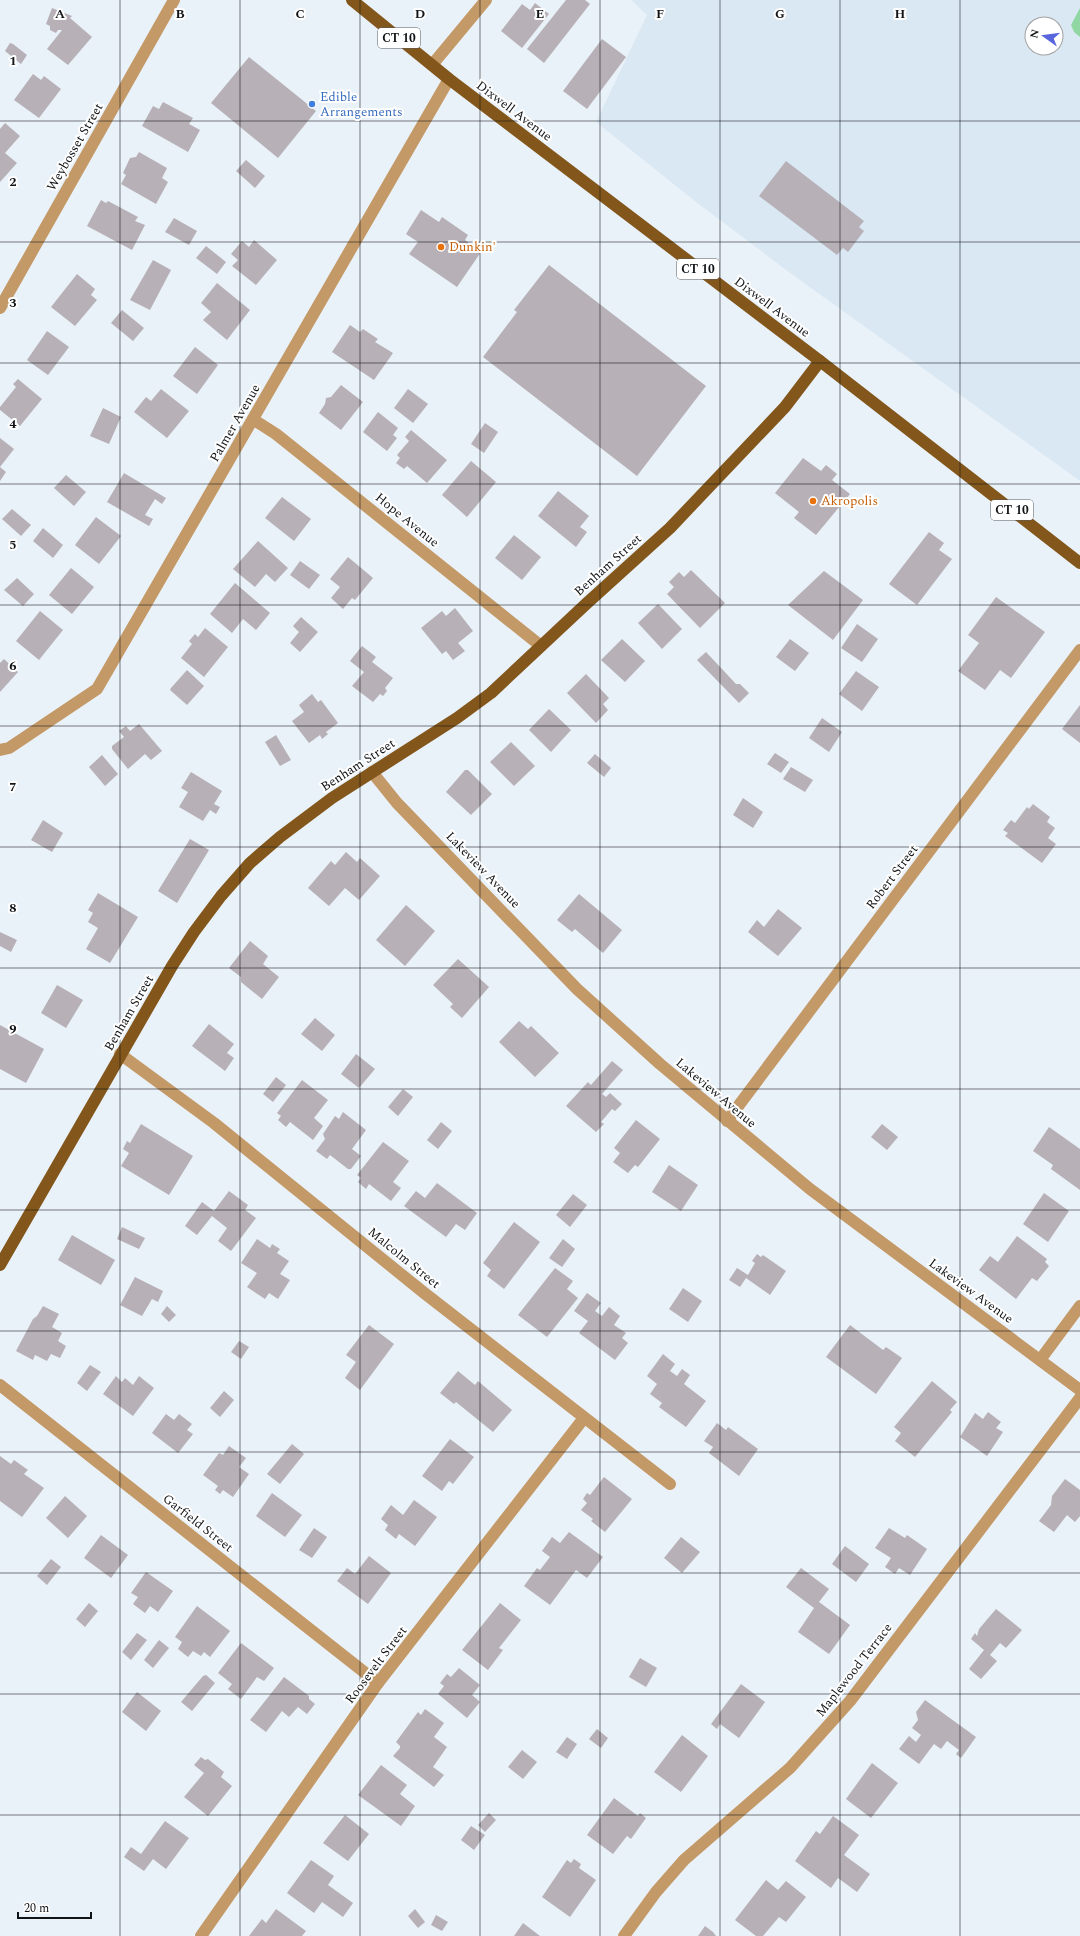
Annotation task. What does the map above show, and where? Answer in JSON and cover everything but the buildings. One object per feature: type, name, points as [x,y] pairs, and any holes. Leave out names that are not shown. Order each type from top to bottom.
[{"type":"main road","name":"Dixwell Avenue","points":[[352,0],[449,79],[820,362],[1080,563]]},
{"type":"main road","name":"Benham Street","points":[[0,1265],[120,1054],[194,932],[221,896],[240,874],[280,837],[332,798],[457,718],[492,692],[670,528],[785,407],[820,362]]},
{"type":"street","name":"Weybosset Street","points":[[0,308],[174,0]]},
{"type":"street","points":[[432,65],[486,0]]},
{"type":"street","name":"Palmer Avenue","points":[[5,749],[97,688],[254,420],[449,79]]},
{"type":"street","name":"Hope Avenue","points":[[254,420],[276,434],[541,646]]},
{"type":"street","name":"Robert Street","points":[[727,1121],[1080,650]]},
{"type":"street","name":"Lakeview Avenue","points":[[372,772],[397,803],[577,989],[727,1121],[810,1189],[1080,1390]]},
{"type":"street","name":"Malcolm Street","points":[[120,1054],[214,1124],[423,1292],[670,1484]]},
{"type":"street","points":[[1040,1360],[1080,1306]]},
{"type":"street","name":"Garfield Street","points":[[0,1385],[378,1683]]},
{"type":"street","name":"Maplewood Terrace","points":[[624,1936],[656,1892],[684,1860],[790,1768],[850,1701],[1080,1398]]},
{"type":"street","name":"Roosevelt Street","points":[[201,1936],[378,1683],[584,1418]]},
{"type":"shaded area","points":[[631,0],[1080,0],[1080,481],[790,273],[696,202],[596,122],[647,15]]},
{"type":"green space","points":[[1080,8],[1080,37],[1074,32],[1071,25]]},
{"type":"place","name":"Edible Arrangements","points":[[312,104]]},
{"type":"place","name":"Dunkin'","points":[[441,247]]},
{"type":"place","name":"Akropolis","points":[[813,501]]}]
